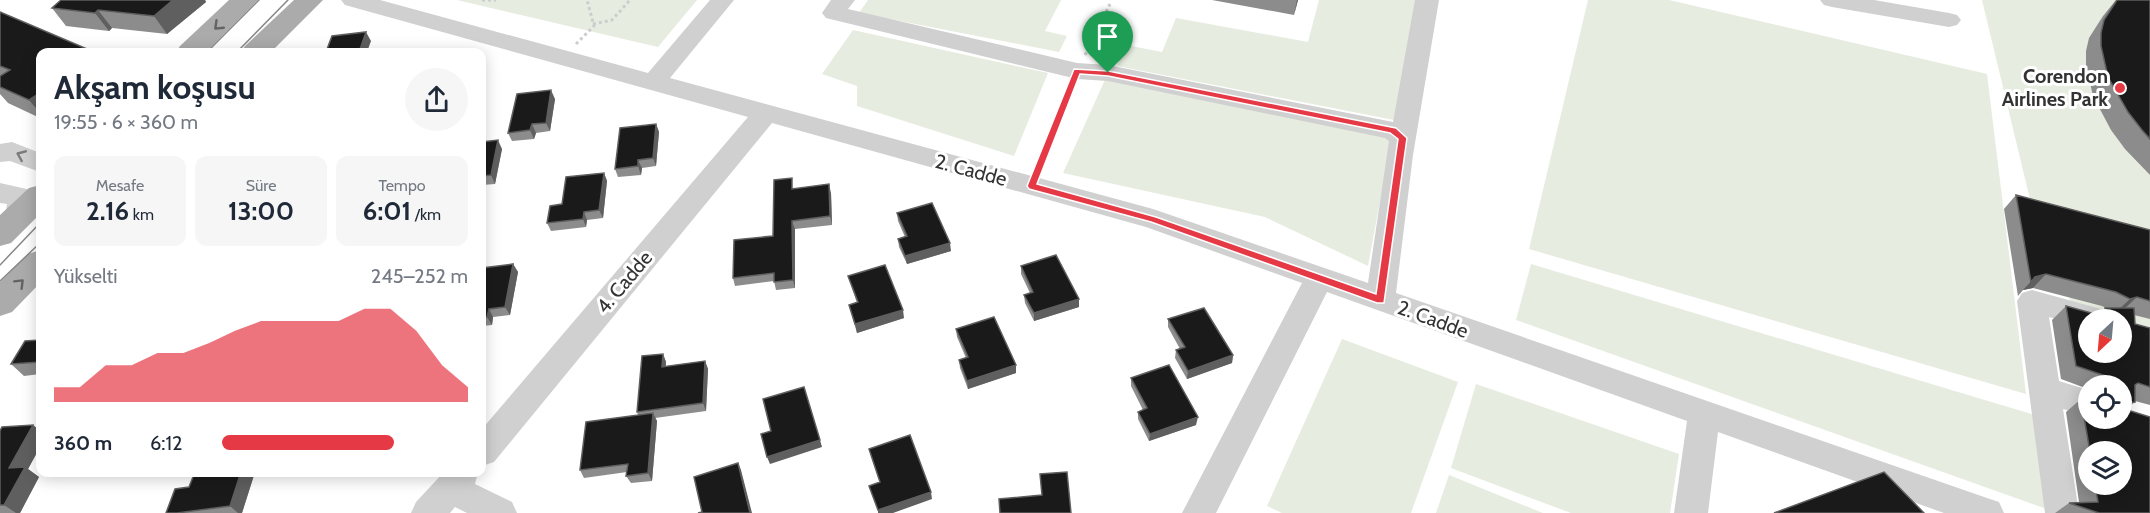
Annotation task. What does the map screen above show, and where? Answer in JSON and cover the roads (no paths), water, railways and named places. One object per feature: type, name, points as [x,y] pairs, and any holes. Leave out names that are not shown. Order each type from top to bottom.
[{"type":"main road","points":[[194,48],[245,0]]},
{"type":"main road","points":[[259,48],[310,0]]},
{"type":"main road","points":[[0,303],[36,267]]},
{"type":"street","name":"2. Cadde","points":[[353,0],[1153,219],[1987,513]]},
{"type":"street","points":[[654,82],[722,0]]},
{"type":"street","points":[[843,0],[834,13],[1077,71],[1108,73],[1393,130],[1403,138]]},
{"type":"street","points":[[1380,300],[1403,138],[1427,0]]},
{"type":"street","points":[[1832,0],[1949,20]]},
{"type":"street","name":"4. Cadde","points":[[486,447],[766,113]]},
{"type":"street","points":[[0,153],[12,151],[36,162]]},
{"type":"street","points":[[1199,513],[1319,278]]},
{"type":"street","points":[[2062,513],[2032,301],[2078,314]]},
{"type":"street","points":[[2044,390],[2078,400]]},
{"type":"street","points":[[1692,513],[1704,415]]},
{"type":"street","points":[[428,513],[458,480],[500,513]]},
{"type":"tram line","points":[[211,48],[259,0]]},
{"type":"tram line","points":[[241,48],[288,0]]},
{"type":"tram line","points":[[0,265],[36,227]]},
{"type":"tram line","points":[[0,281],[36,247]]},
{"type":"place","name":"Corendon Airlines Park","points":[[2120,88]]}]
